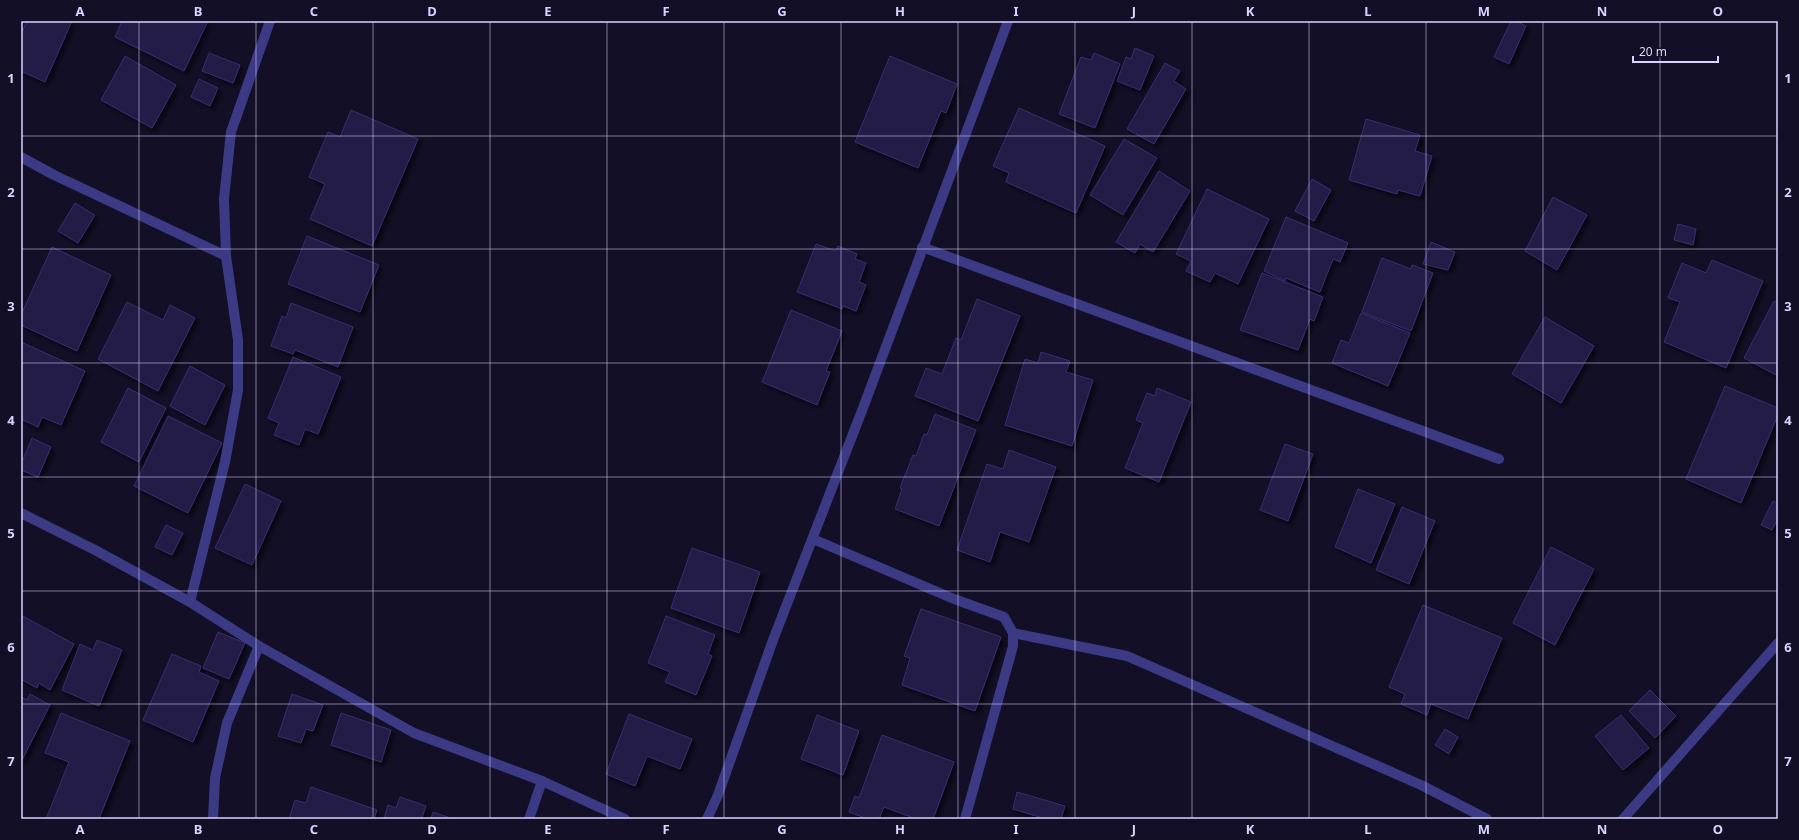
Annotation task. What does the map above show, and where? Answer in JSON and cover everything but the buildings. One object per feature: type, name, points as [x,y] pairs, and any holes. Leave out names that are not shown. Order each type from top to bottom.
[{"type":"street","points":[[190,602],[224,462],[238,390],[238,340],[226,256],[224,199],[231,132],[270,21]]},
{"type":"street","points":[[708,819],[718,795],[773,640],[813,540],[1008,21]]},
{"type":"street","points":[[21,157],[54,175],[226,256]]},
{"type":"street","points":[[922,247],[1499,458]]},
{"type":"street","points":[[21,513],[95,550],[190,602],[259,646],[414,733],[542,780],[625,819]]},
{"type":"street","points":[[813,540],[954,599],[1004,617],[1013,632],[1013,646],[965,819]]},
{"type":"street","points":[[1013,632],[1127,656],[1421,785],[1488,819]]},
{"type":"street","points":[[1623,819],[1778,643]]},
{"type":"street","points":[[213,819],[215,778],[228,723],[259,646]]},
{"type":"street","points":[[529,819],[542,780]]}]
